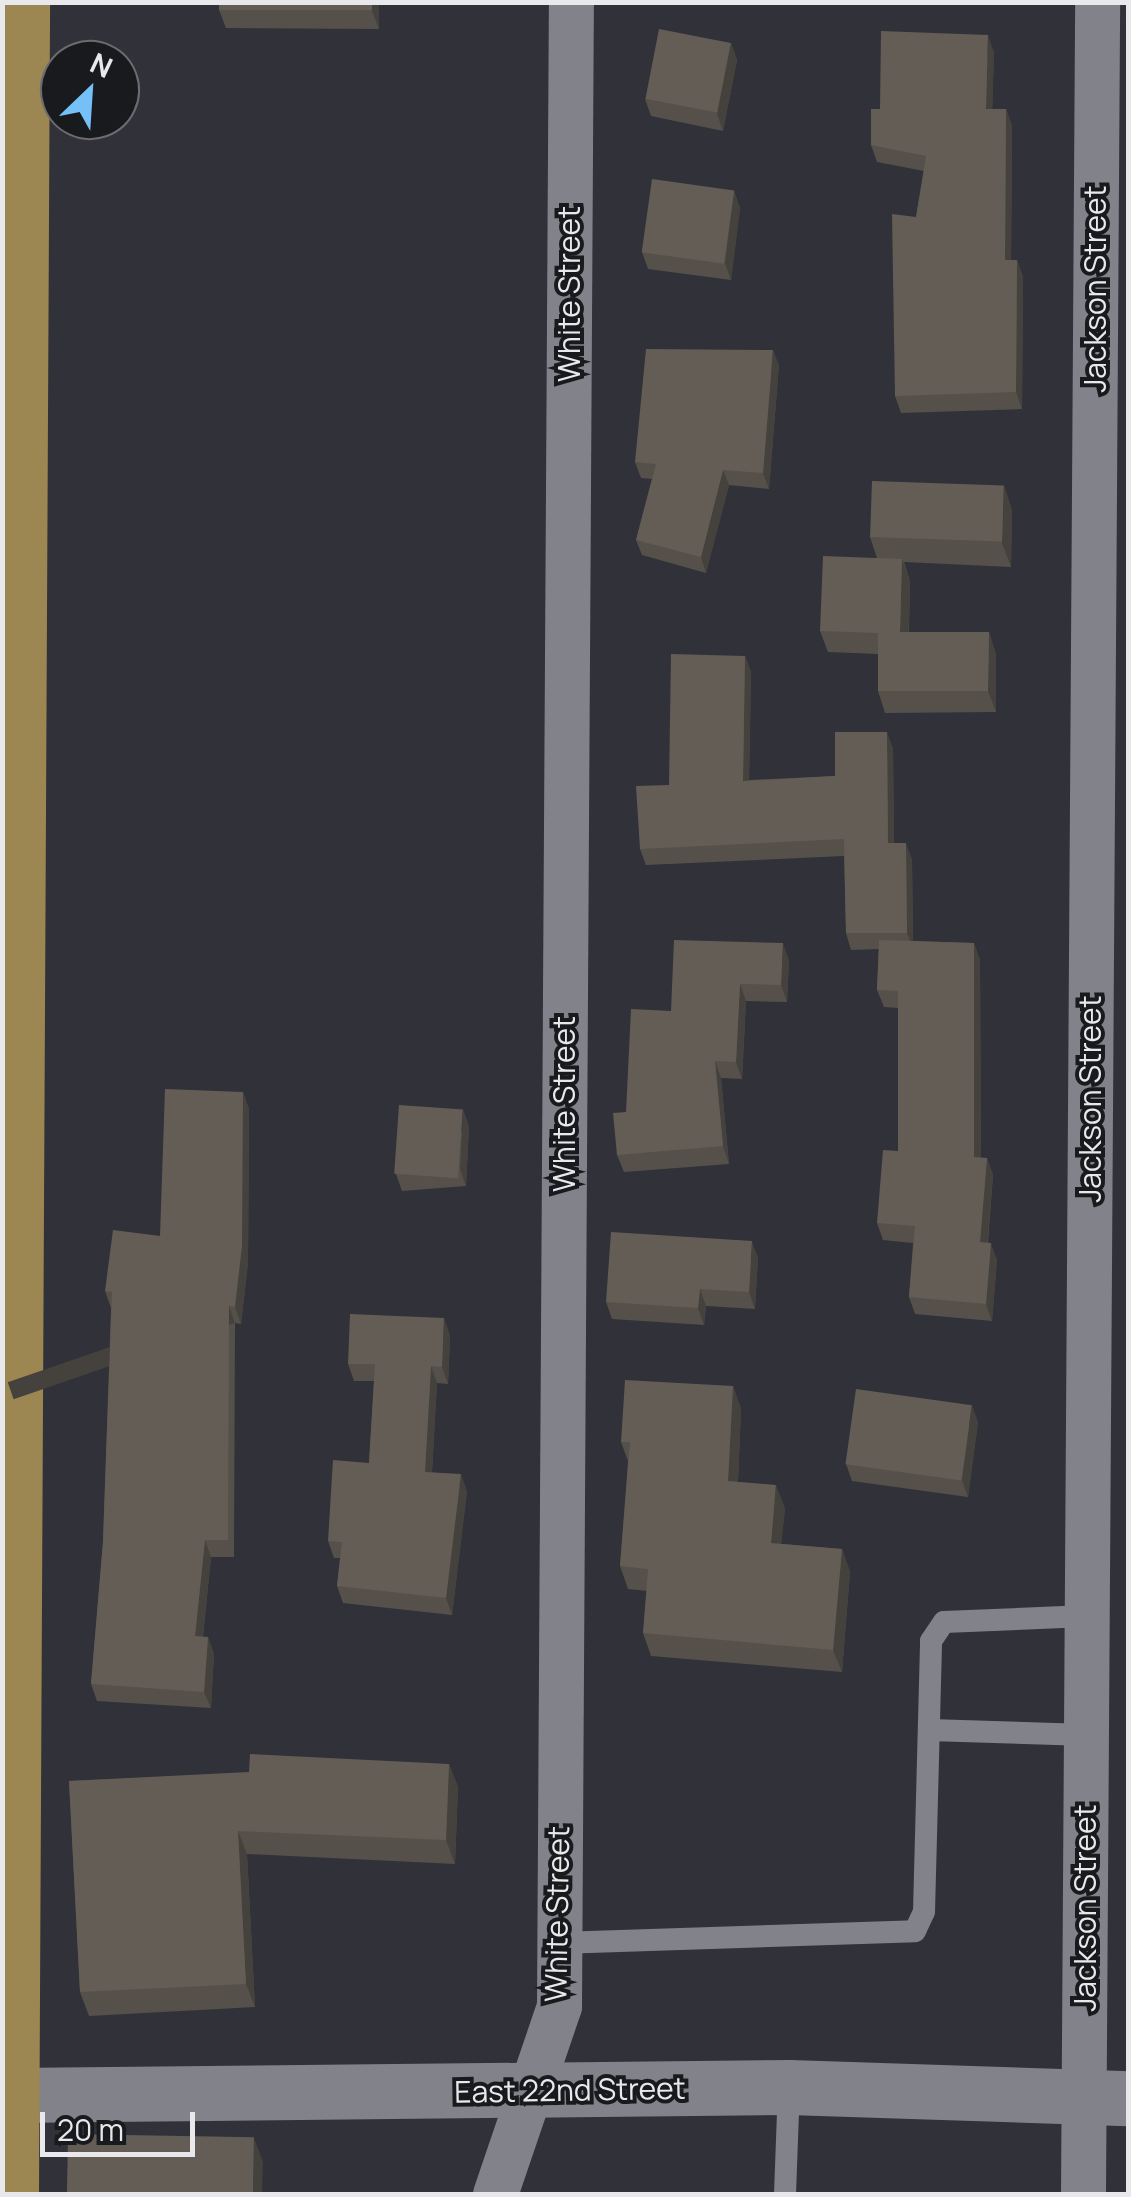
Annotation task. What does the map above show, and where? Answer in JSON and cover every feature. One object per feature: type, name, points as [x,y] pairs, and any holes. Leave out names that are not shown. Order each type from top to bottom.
[{"type":"main road","points":[[11,2194],[7,1897],[10,781],[22,2]]},
{"type":"street","name":"White Street","points":[[495,2194],[559,2006],[571,2]]},
{"type":"street","name":"Jackson Street","points":[[1083,2194],[1106,2097],[1086,1735],[1096,2]]},
{"type":"street","name":"East 22nd Street","points":[[12,2095],[789,2088],[1106,2097]]},
{"type":"lane","points":[[558,1943],[915,1931],[924,1912],[932,1641],[944,1622],[1087,1616]]},
{"type":"lane","points":[[929,1730],[1086,1735]]},
{"type":"lane","points":[[785,2194],[789,2088]]},
{"type":"building","points":[[219,2],[372,2],[372,10],[219,10]]},
{"type":"building","points":[[659,29],[731,43],[717,113],[645,99]]},
{"type":"building","points":[[881,31],[988,35],[986,109],[1006,109],[1005,260],[1017,260],[1016,392],[895,396],[892,214],[916,217],[926,156],[871,145],[871,109],[880,109]]},
{"type":"building","points":[[652,179],[734,191],[724,264],[642,252]]},
{"type":"building","points":[[646,349],[773,350],[763,473],[723,470],[701,557],[636,540],[656,464],[635,462]]},
{"type":"building","points":[[872,481],[1004,486],[1002,542],[870,537]]},
{"type":"building","points":[[823,556],[902,559],[900,632],[989,632],[988,691],[878,691],[878,633],[820,631]]},
{"type":"building","points":[[671,654],[745,656],[743,781],[835,776],[835,732],[887,732],[888,843],[906,843],[907,933],[846,933],[844,839],[640,849],[636,786],[669,785]]},
{"type":"building","points":[[674,940],[783,943],[781,985],[740,984],[736,1062],[715,1061],[723,1146],[617,1155],[613,1113],[626,1112],[631,1009],[671,1011]]},
{"type":"building","points":[[879,940],[974,943],[974,1157],[987,1158],[980,1242],[991,1243],[986,1304],[909,1297],[915,1226],[877,1223],[883,1150],[898,1151],[898,991],[877,990]]},
{"type":"building","points":[[165,1089],[243,1092],[242,1246],[235,1307],[229,1306],[228,1540],[205,1540],[195,1636],[208,1637],[204,1692],[91,1684],[103,1542],[112,1292],[105,1291],[113,1230],[160,1236]]},
{"type":"building","points":[[399,1105],[463,1109],[458,1178],[394,1174]]},
{"type":"building","points":[[611,1232],[752,1241],[749,1292],[700,1289],[698,1308],[606,1302]]},
{"type":"building","points":[[350,1314],[444,1318],[442,1367],[431,1366],[425,1472],[461,1474],[446,1598],[337,1586],[342,1542],[328,1541],[333,1460],[369,1463],[375,1364],[348,1364]]},
{"type":"building","points":[[625,1380],[733,1386],[728,1481],[776,1485],[771,1543],[842,1549],[833,1650],[643,1633],[648,1569],[620,1566],[630,1442],[621,1442]]},
{"type":"building","points":[[856,1389],[972,1405],[961,1481],[845,1464]]},
{"type":"building","points":[[250,1754],[449,1764],[446,1840],[238,1831],[246,1984],[80,1992],[69,1781],[249,1772]]},
{"type":"building","points":[[68,2134],[254,2137],[253,2194],[67,2194]]}]
